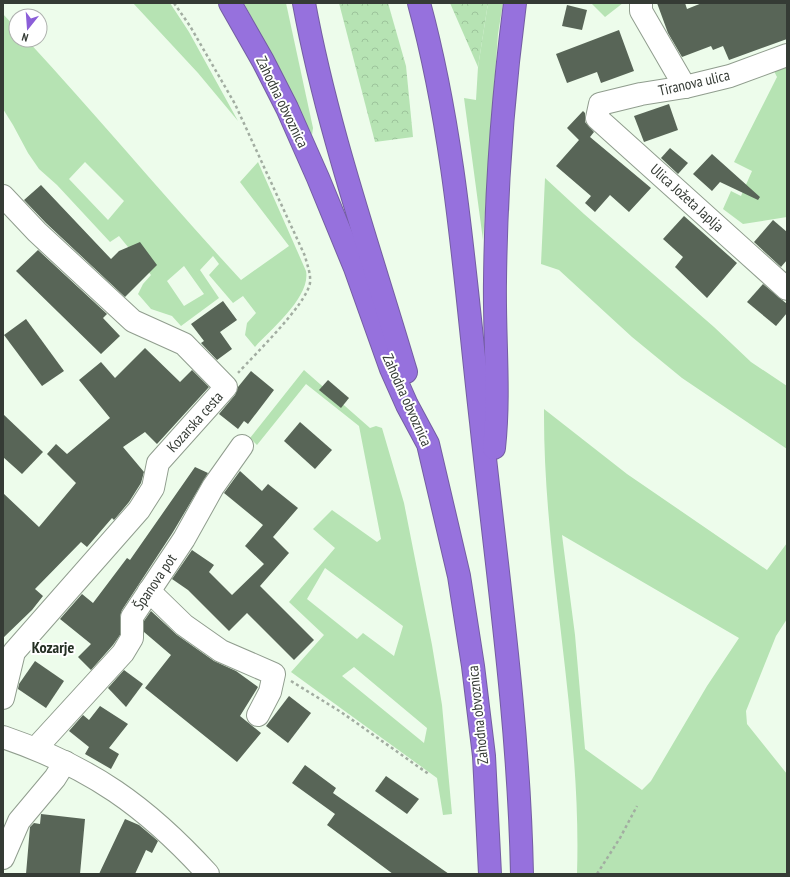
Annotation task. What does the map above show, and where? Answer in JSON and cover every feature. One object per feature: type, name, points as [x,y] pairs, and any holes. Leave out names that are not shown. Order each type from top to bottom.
[{"type":"highway","name":"Zahodna obvoznica","points":[[230,3],[264,61],[287,108],[355,268],[390,369],[428,444],[459,576],[473,666],[484,756],[490,874]]},
{"type":"highway","points":[[304,3],[315,53],[337,137],[428,444]]},
{"type":"highway","points":[[419,3],[435,68],[447,135],[489,495],[514,735],[522,874]]},
{"type":"highway","points":[[489,495],[495,444],[497,399],[495,282],[498,189],[504,101],[515,3]]},
{"type":"street","points":[[641,3],[642,11],[685,87]]},
{"type":"street","name":"Tiranova ulica","points":[[600,104],[641,94],[685,87],[730,76],[787,55]]},
{"type":"street","name":"Ulica Jožeta Japlja","points":[[600,104],[597,118],[787,289]]},
{"type":"street","name":"Kozarska cesta","points":[[3,196],[37,232],[133,322],[184,344],[226,387],[158,463],[153,488],[139,510],[14,652],[3,698]]},
{"type":"street","name":"Španova pot","points":[[36,748],[123,653],[132,638],[132,618],[184,539],[213,487],[242,446]]},
{"type":"street","points":[[149,591],[184,625],[221,651],[274,674],[270,692],[258,715]]},
{"type":"street","points":[[3,737],[36,748],[65,762],[121,794],[179,842],[204,869],[215,867],[224,874]]},
{"type":"street","points":[[3,858],[18,822],[55,778],[65,762]]},
{"type":"path","points":[[174,3],[190,26],[235,104],[310,272],[310,283],[302,301],[226,387]]},
{"type":"path","points":[[274,674],[296,683],[341,712],[430,775]]},
{"type":"path","points":[[597,874],[620,838],[636,806]]},
{"type":"green space","points":[[133,3],[170,3],[189,32],[238,121],[198,73]]},
{"type":"green space","points":[[244,3],[286,3],[313,128],[312,135]]},
{"type":"green space","points":[[339,3],[388,3],[406,66],[413,137],[375,142]]},
{"type":"green space","points":[[450,3],[488,3],[478,67]]},
{"type":"green space","points":[[488,3],[503,3],[498,34],[483,240],[464,98],[476,100],[478,67]]},
{"type":"green space","points":[[591,3],[623,3],[605,17]]},
{"type":"green space","points":[[3,14],[8,19],[8,48],[34,48],[241,280],[289,246],[240,182],[258,162],[306,271],[306,281],[296,302],[255,347],[245,335],[247,323],[256,313],[243,296],[233,303],[209,275],[219,264],[213,256],[200,270],[219,298],[181,326],[172,316],[151,309],[138,294],[143,284],[151,275],[119,236],[110,242],[57,185],[39,169],[28,153],[3,109]],"holes":[[[85,162],[124,201],[108,220],[69,179]],[[184,266],[204,294],[184,306],[167,281]]]},
{"type":"green space","points":[[787,66],[787,217],[743,224],[723,209],[731,191],[741,196],[752,171],[734,162],[777,77],[774,71]]},
{"type":"green space","points":[[545,178],[584,214],[714,327],[751,362],[787,386],[787,449],[682,378],[632,337],[559,270],[541,264]]},
{"type":"green space","points":[[304,370],[370,428],[376,426],[382,428],[404,503],[432,645],[442,705],[452,814],[443,815],[437,778],[291,672],[324,635],[289,602],[335,548],[313,529],[332,510],[377,542],[381,539],[359,426],[306,384],[257,445],[250,438]],"holes":[[[325,568],[403,626],[394,656],[363,633],[357,639],[307,599]],[[354,667],[427,728],[424,743],[342,676]]]},
{"type":"green space","points":[[544,409],[627,474],[767,570],[787,543],[787,619],[776,636],[746,711],[747,724],[787,774],[787,874],[577,874],[577,816],[574,757],[549,525],[545,467]],"holes":[[[562,535],[739,638],[707,686],[651,781],[642,790],[585,749],[575,635]]]},
{"type":"building","points":[[657,3],[685,3],[687,9],[702,3],[787,3],[787,39],[729,60],[723,46],[713,50],[711,46],[682,57],[668,33]]},
{"type":"building","points":[[567,5],[587,10],[582,30],[562,26]]},
{"type":"building","points":[[619,30],[634,71],[601,83],[597,72],[567,83],[556,54]]},
{"type":"building","points":[[669,104],[678,130],[644,142],[634,116]]},
{"type":"building","points":[[583,111],[585,113],[585,122],[594,132],[590,137],[651,188],[629,212],[610,195],[595,212],[585,203],[591,196],[556,166],[579,140],[567,128]]},
{"type":"building","points":[[670,148],[688,163],[678,174],[661,158]]},
{"type":"building","points":[[712,154],[760,197],[758,200],[720,182],[712,191],[693,174]]},
{"type":"building","points":[[41,185],[111,259],[119,251],[140,242],[157,265],[125,297],[46,223],[24,200]]},
{"type":"building","points":[[684,216],[737,263],[707,298],[675,267],[683,257],[663,239]]},
{"type":"building","points":[[773,220],[787,232],[787,260],[781,267],[754,242]]},
{"type":"building","points":[[38,250],[107,314],[103,318],[120,336],[101,354],[16,271]]},
{"type":"building","points":[[763,284],[787,304],[787,313],[776,326],[747,302]]},
{"type":"building","points":[[223,301],[237,320],[220,332],[232,349],[217,360],[201,343],[204,341],[191,324]]},
{"type":"building","points":[[26,319],[64,371],[42,386],[4,335]]},
{"type":"building","points":[[145,348],[180,382],[192,370],[209,387],[157,444],[145,432],[123,447],[144,472],[141,483],[129,502],[114,520],[112,518],[87,547],[81,542],[35,589],[43,596],[32,610],[3,638],[3,493],[39,527],[76,483],[47,454],[56,444],[67,454],[110,418],[79,380],[101,362],[115,378]]},
{"type":"building","points":[[251,371],[274,390],[248,424],[244,421],[238,429],[219,414],[235,395],[238,387]]},
{"type":"building","points":[[328,380],[349,398],[341,408],[319,390]]},
{"type":"building","points":[[3,414],[43,452],[22,474],[3,457]]},
{"type":"building","points":[[300,422],[332,450],[315,469],[284,441]]},
{"type":"building","points":[[195,467],[208,473],[173,532],[122,610],[120,617],[120,635],[91,670],[78,657],[91,644],[60,619],[82,594],[93,603],[127,558],[130,560]]},
{"type":"building","points":[[240,471],[262,491],[268,484],[298,508],[273,537],[289,553],[260,586],[314,640],[294,660],[247,613],[229,631],[188,590],[172,579],[192,550],[214,565],[209,572],[232,595],[264,564],[245,546],[263,525],[224,493]]},
{"type":"building","points":[[151,611],[177,635],[214,661],[236,671],[258,687],[240,716],[261,733],[237,762],[145,688],[171,655],[144,632],[144,621]]},
{"type":"building","points":[[35,661],[64,681],[46,708],[18,689],[19,684]]},
{"type":"building","points":[[124,670],[143,684],[126,707],[108,688]]},
{"type":"building","points":[[289,696],[311,713],[288,743],[266,726]]},
{"type":"building","points":[[100,706],[128,724],[109,748],[119,754],[111,769],[85,754],[89,747],[69,731],[83,715],[89,720]]},
{"type":"building","points":[[305,765],[336,788],[333,793],[449,874],[393,874],[327,825],[335,814],[292,783]]},
{"type":"building","points":[[386,776],[419,799],[407,814],[375,791]]},
{"type":"building","points":[[41,814],[85,819],[80,874],[26,874],[30,827],[34,823],[40,824]]},
{"type":"building","points":[[125,819],[139,825],[158,841],[152,853],[146,850],[135,874],[99,874]]},
{"type":"district","name":"Kozarje","points":[[53,647]]}]
